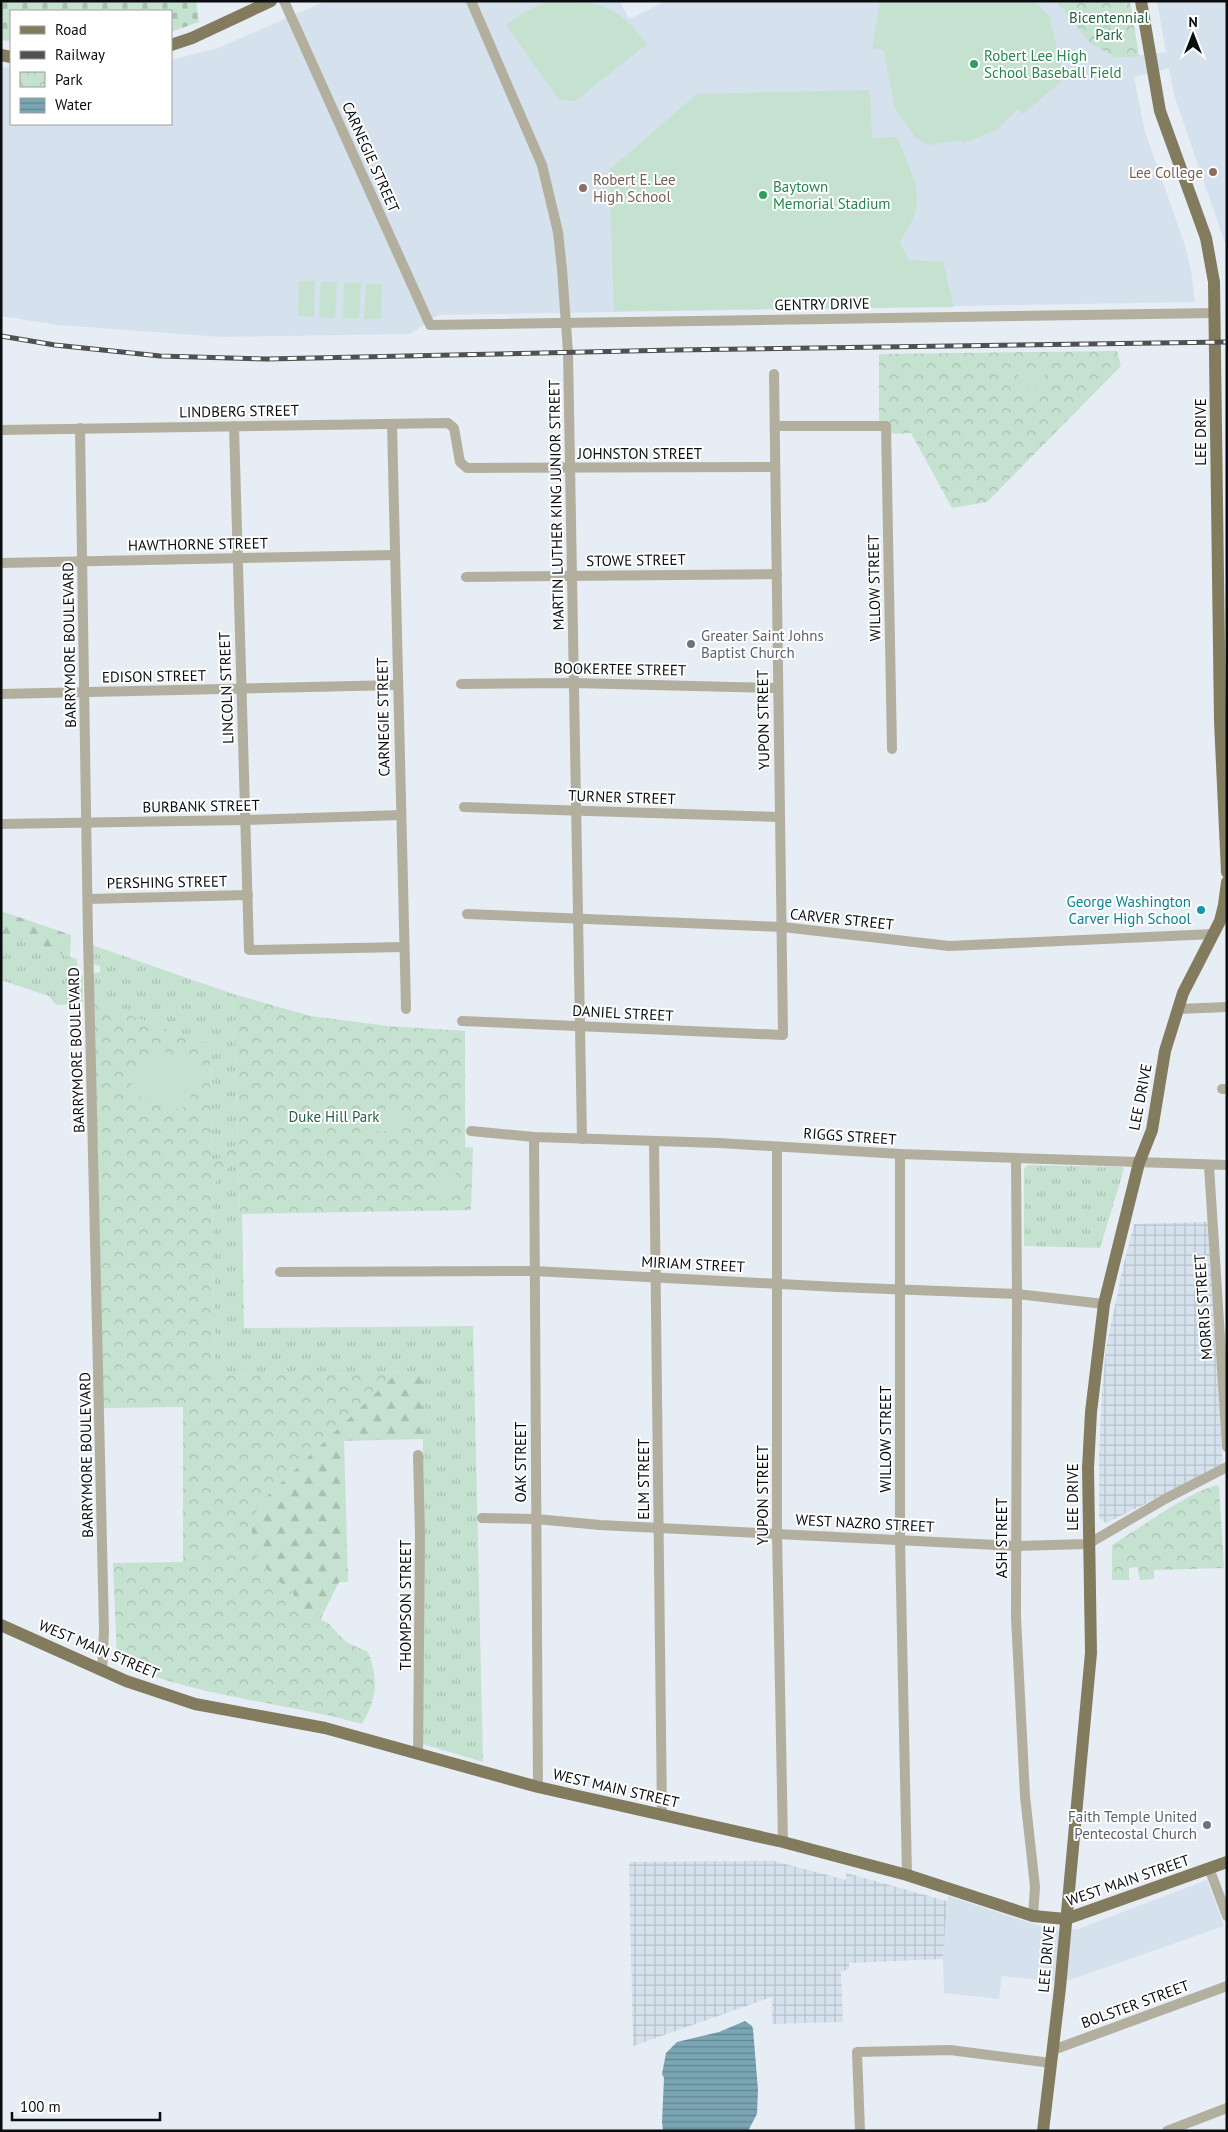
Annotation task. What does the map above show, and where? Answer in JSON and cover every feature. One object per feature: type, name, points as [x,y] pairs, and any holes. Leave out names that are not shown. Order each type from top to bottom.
[{"type":"main road","points":[[172,45],[192,38],[271,1]]},
{"type":"main road","name":"LEE DRIVE","points":[[1141,1],[1160,111],[1206,238],[1214,282],[1222,567],[1223,721],[1227,872]]},
{"type":"main road","name":"LEE DRIVE","points":[[1043,2131],[1066,1919],[1091,1653],[1088,1468],[1091,1412],[1104,1304],[1139,1164],[1152,1130],[1165,1051],[1183,993],[1214,934],[1224,905],[1227,882]]},
{"type":"main road","name":"WEST MAIN STREET","points":[[1,1625],[126,1681],[195,1704],[325,1728],[538,1788],[783,1842],[907,1874],[1033,1916],[1066,1919],[1227,1862]]},
{"type":"street","name":"CARNEGIE STREET","points":[[284,1],[430,325]]},
{"type":"street","name":"MARTIN LUTHER KING JUNIOR STREET","points":[[471,1],[542,165],[558,232],[567,324],[582,1139]]},
{"type":"street","name":"GENTRY DRIVE","points":[[430,325],[1215,312]]},
{"type":"street","name":"YUPON STREET","points":[[774,374],[783,1035]]},
{"type":"street","name":"CARNEGIE STREET","points":[[392,424],[406,1009]]},
{"type":"street","name":"LINDBERG STREET","points":[[1,430],[451,424],[454,428],[457,449]]},
{"type":"street","name":"LINCOLN STREET","points":[[234,426],[249,950],[404,947]]},
{"type":"street","name":"WILLOW STREET","points":[[775,426],[886,426],[892,749]]},
{"type":"street","name":"BARRYMORE BOULEVARD","points":[[80,428],[86,692],[86,822],[104,1621],[104,1660],[102,1671]]},
{"type":"street","name":"JOHNSTON STREET","points":[[457,449],[460,462],[467,468],[775,467]]},
{"type":"street","name":"HAWTHORNE STREET","points":[[1,563],[395,555]]},
{"type":"street","name":"STOWE STREET","points":[[466,577],[777,574]]},
{"type":"street","name":"BOOKERTEE STREET","points":[[461,684],[573,683],[777,688]]},
{"type":"street","name":"EDISON STREET","points":[[1,694],[397,685]]},
{"type":"street","name":"TURNER STREET","points":[[464,807],[780,817]]},
{"type":"street","name":"BURBANK STREET","points":[[1,824],[245,820],[400,815]]},
{"type":"street","name":"PERSHING STREET","points":[[88,899],[248,895]]},
{"type":"street","name":"CARVER STREET","points":[[466,914],[783,927],[949,946],[1214,934]]},
{"type":"street","points":[[1178,1009],[1227,1007]]},
{"type":"street","name":"DANIEL STREET","points":[[462,1021],[783,1035]]},
{"type":"street","name":"RIGGS STREET","points":[[471,1131],[534,1137],[654,1141],[900,1154],[1139,1164],[1227,1165]]},
{"type":"street","name":"OAK STREET","points":[[534,1137],[538,1788]]},
{"type":"street","name":"ELM STREET","points":[[654,1141],[662,1816]]},
{"type":"street","name":"YUPON STREET","points":[[777,1147],[777,1533],[783,1842]]},
{"type":"street","name":"WILLOW STREET","points":[[900,1154],[900,1540],[907,1874]]},
{"type":"street","name":"ASH STREET","points":[[1016,1159],[1018,1294],[1016,1617],[1025,1796],[1035,1887],[1033,1916]]},
{"type":"street","name":"MORRIS STREET","points":[[1209,1166],[1224,1344],[1227,1447]]},
{"type":"street","name":"MIRIAM STREET","points":[[280,1272],[534,1271],[1018,1294],[1104,1304]]},
{"type":"street","name":"THOMPSON STREET","points":[[418,1455],[420,1534],[418,1754]]},
{"type":"street","name":"WEST NAZRO STREET","points":[[482,1518],[536,1519],[600,1525],[1016,1546],[1088,1544],[1165,1499],[1227,1467]]},
{"type":"street","points":[[1209,1868],[1227,1916]]},
{"type":"street","name":"BOLSTER STREET","points":[[860,2131],[857,2052],[950,2050],[1052,2056],[1227,1986]]},
{"type":"street","points":[[1166,2131],[1227,2108]]},
{"type":"shaded area","name":"Robert E. Lee High School","points":[[326,1],[620,1],[629,19],[666,1],[1056,1],[1072,22],[1116,58],[1166,52],[1157,1],[1227,1],[1227,249],[1174,95],[1169,68],[1134,77],[1145,132],[1185,245],[1191,270],[1195,302],[438,315],[410,334],[222,337],[58,325],[1,316],[1,67],[10,68],[10,125],[172,125],[172,60],[218,48]]},
{"type":"shaded area","points":[[1208,1222],[1223,1466],[1106,1523],[1099,1518],[1099,1456],[1106,1348],[1134,1224]]},
{"type":"shaded area","points":[[774,1861],[846,1880],[846,1873],[947,1901],[943,1959],[849,1963],[849,1969],[841,1972],[843,2022],[772,2024],[772,1997],[633,2046],[629,1862]]},
{"type":"shaded area","points":[[1207,1880],[1224,1926],[1070,1980],[1049,1981],[1002,1976],[999,1999],[944,1993],[943,1959],[948,1896],[1055,1931],[1078,1929]]},
{"type":"green space","points":[[1,1],[196,1],[199,22],[172,32],[172,10],[10,10],[10,41],[1,40]]},
{"type":"green space","points":[[553,1],[583,2],[606,8],[626,21],[647,44],[575,101],[559,100],[506,25],[528,10]]},
{"type":"green space","name":"Robert Lee High School Baseball Field","points":[[880,1],[1035,1],[1049,16],[1065,78],[1023,114],[1018,109],[996,130],[963,143],[962,140],[928,145],[915,137],[895,108],[884,50],[872,48]]},
{"type":"green space","name":"Bicentennial Park","points":[[1056,1],[1130,1],[1139,56],[1116,58],[1090,43]]},
{"type":"green space","name":"Baytown Memorial Stadium","points":[[870,90],[872,138],[897,137],[914,178],[917,202],[915,214],[899,242],[909,260],[943,262],[954,307],[614,311],[609,170],[697,94]]},
{"type":"green space","points":[[299,281],[315,281],[314,317],[298,316]]},
{"type":"green space","points":[[321,282],[337,282],[335,318],[319,317]]},
{"type":"green space","points":[[344,283],[361,283],[359,318],[343,318]]},
{"type":"green space","points":[[366,284],[382,284],[381,319],[364,319]]},
{"type":"green space","points":[[1117,351],[1121,366],[987,502],[952,508],[911,433],[893,434],[879,420],[879,354]]},
{"type":"green space","points":[[1045,371],[1046,389],[1019,390],[1018,372]]},
{"type":"green space","points":[[1,911],[71,935],[70,957],[1,934]]},
{"type":"green space","points":[[1,934],[77,959],[78,973],[83,976],[83,1003],[56,1005],[49,996],[1,980]]},
{"type":"green space","points":[[92,945],[233,994],[238,1143],[212,1165],[210,1045],[94,1002],[94,973],[100,972],[100,966],[93,963]]},
{"type":"green space","name":"Duke Hill Park","points":[[233,994],[311,1016],[388,1026],[465,1031],[465,1147],[473,1148],[471,1210],[240,1214],[238,1158],[212,1186],[215,1376],[397,1373],[259,1504],[252,1524],[252,1550],[273,1577],[292,1592],[301,1610],[328,1623],[346,1642],[368,1652],[374,1672],[375,1689],[371,1705],[362,1724],[314,1712],[193,1688],[142,1672],[117,1658],[113,1563],[183,1562],[183,1407],[103,1408],[94,1002],[210,1045],[212,1164],[238,1143]]},
{"type":"green space","points":[[169,1052],[192,1062],[202,1073],[186,1106],[178,1109],[130,1093],[135,1068],[139,1062],[150,1055]]},
{"type":"green space","points":[[370,1109],[401,1110],[400,1131],[369,1131]]},
{"type":"green space","points":[[238,1157],[240,1213],[242,1214],[244,1328],[473,1326],[483,1762],[423,1744],[423,1372],[215,1376],[212,1186]]},
{"type":"green space","points":[[1028,1165],[1122,1167],[1124,1169],[1100,1248],[1024,1246],[1024,1169]]},
{"type":"green space","points":[[438,1169],[456,1170],[455,1197],[437,1197]]},
{"type":"green space","points":[[423,1372],[423,1439],[344,1441],[348,1582],[339,1582],[320,1620],[301,1610],[292,1592],[273,1577],[252,1550],[252,1524],[183,1563],[183,1407],[215,1376]]},
{"type":"green space","points":[[1216,1485],[1219,1486],[1224,1568],[1154,1570],[1154,1579],[1140,1580],[1137,1567],[1129,1568],[1129,1580],[1112,1580],[1112,1545],[1174,1505]]},
{"type":"water","points":[[745,2021],[753,2029],[758,2090],[757,2114],[748,2131],[663,2131],[664,2078],[662,2074],[666,2053],[677,2042],[719,2032]]},
{"type":"railway","points":[[1,336],[55,345],[160,356],[267,359],[675,350],[1227,342]]},
{"type":"place","name":"Robert Lee High School Baseball Field","points":[[974,64]]},
{"type":"place","name":"Lee College","points":[[1213,172]]},
{"type":"place","name":"Robert E. Lee High School","points":[[583,188]]},
{"type":"place","name":"Baytown Memorial Stadium","points":[[763,195]]},
{"type":"place","name":"Greater Saint Johns Baptist Church","points":[[691,644]]},
{"type":"place","name":"George Washington Carver High School","points":[[1201,910]]},
{"type":"place","name":"Faith Temple United Pentecostal Church","points":[[1207,1825]]}]
